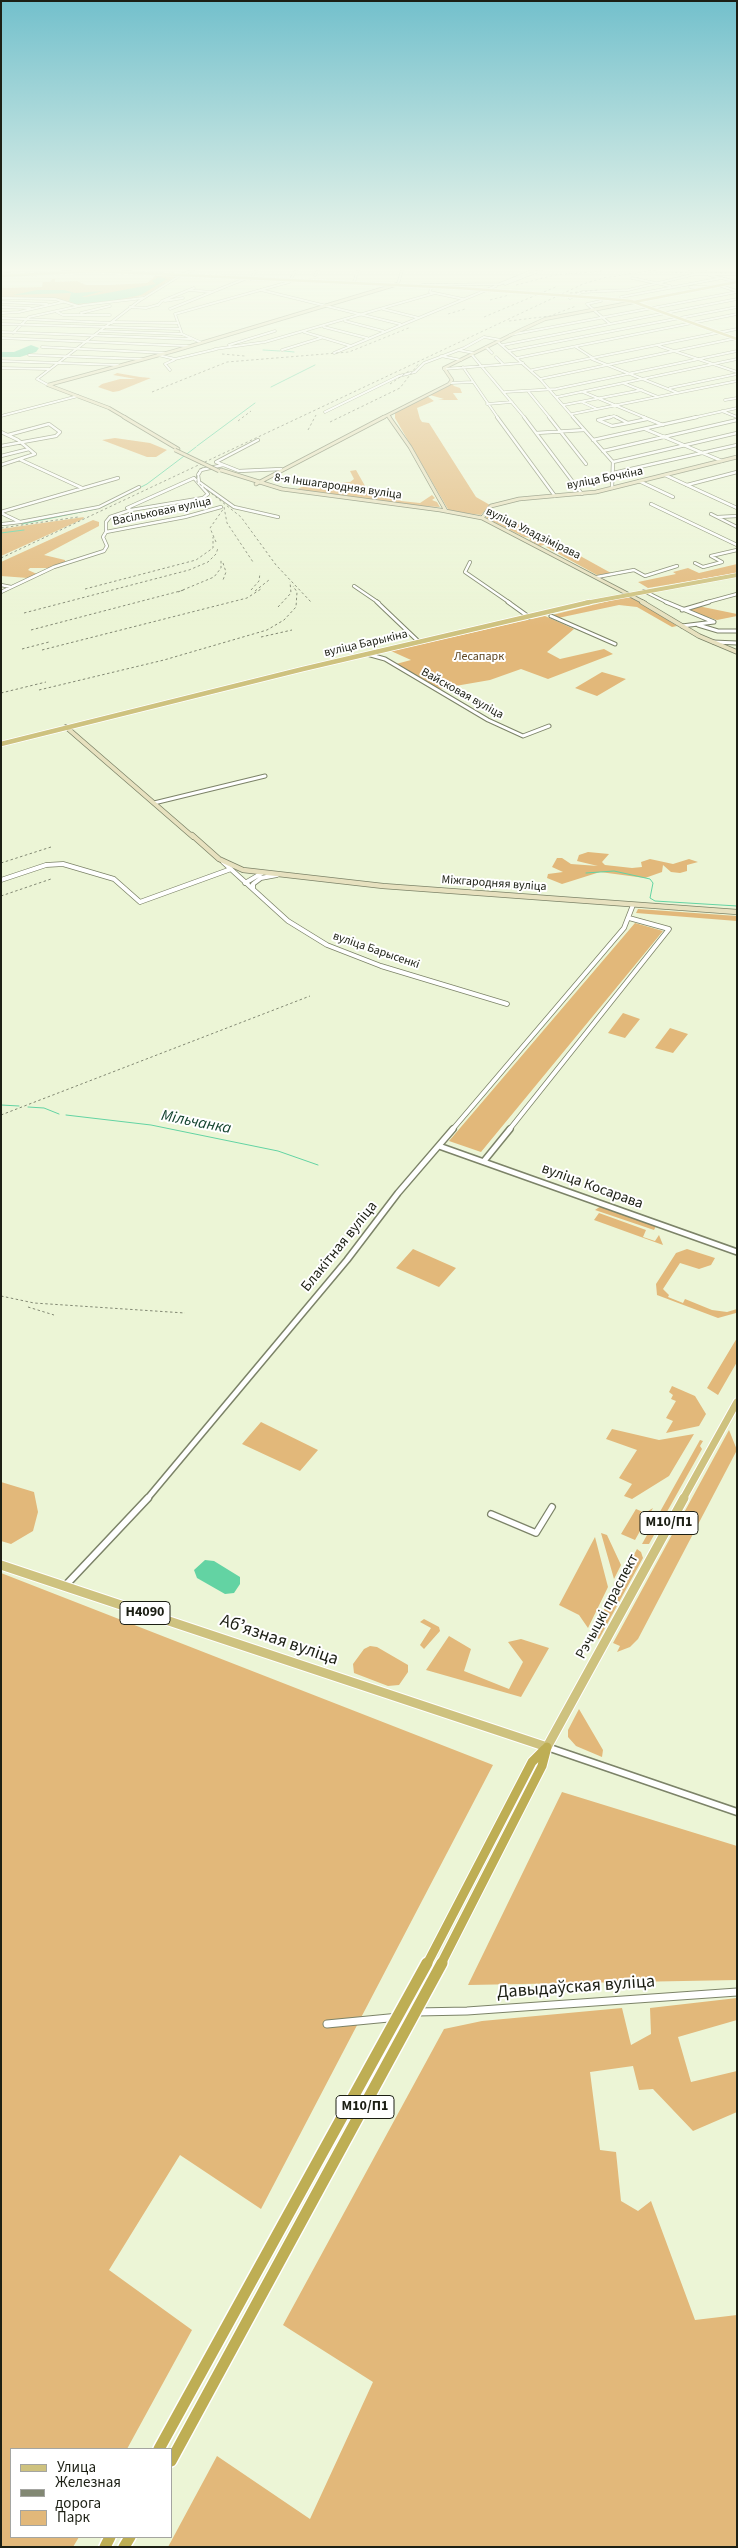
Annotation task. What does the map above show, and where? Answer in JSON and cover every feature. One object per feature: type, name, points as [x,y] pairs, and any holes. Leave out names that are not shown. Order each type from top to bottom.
[{"type":"highway","name":"М10/П1","points":[[172,2459],[417,2012],[542,1766],[547,1747]]},
{"type":"highway","name":"М10/П1","points":[[160,2448],[399,2017],[532,1762],[547,1747]]},
{"type":"main road","name":"8-я Іншагародняя вуліца","points":[[59,389],[103,406],[159,440],[220,471],[256,484],[298,494],[446,512]]},
{"type":"main road","points":[[256,484],[281,469],[439,389]]},
{"type":"main road","points":[[388,415],[393,418],[446,512]]},
{"type":"main road","name":"вуліца Бочкіна","points":[[482,518],[492,506],[520,499],[582,494],[737,458]]},
{"type":"main road","name":"8-я Іншагародняя вуліца","points":[[256,484],[297,492],[446,512]]},
{"type":"main road","points":[[437,510],[444,508]]},
{"type":"main road","name":"вуліца Уладзімірава","points":[[446,512],[482,518],[597,577],[712,642],[737,652]]},
{"type":"main road","name":"вуліца Барыкіна","points":[[1,744],[539,614],[550,614],[643,591],[737,575]]},
{"type":"main road","name":"вуліца Барысенкі","points":[[66,727],[223,862],[232,869],[251,872]]},
{"type":"main road","name":"Міжгародняя вуліца","points":[[251,872],[262,875],[386,886],[737,912]]},
{"type":"main road","name":"Рэчыцкі праспект","points":[[547,1747],[737,1402]]},
{"type":"main road","name":"Абʼязная вуліца","points":[[1,1565],[547,1747]]},
{"type":"street","points":[[325,412],[372,389]]},
{"type":"street","points":[[477,389],[555,496]]},
{"type":"street","points":[[502,389],[582,494]]},
{"type":"street","points":[[505,392],[555,389]]},
{"type":"street","points":[[557,397],[596,389]]},
{"type":"street","points":[[639,389],[659,397]]},
{"type":"street","points":[[670,389],[680,393]]},
{"type":"street","points":[[572,414],[699,389]]},
{"type":"street","points":[[550,390],[613,462],[612,488]]},
{"type":"street","points":[[564,405],[642,390]]},
{"type":"street","points":[[528,391],[586,464]]},
{"type":"street","points":[[582,392],[663,425]]},
{"type":"street","points":[[1,416],[78,396]]},
{"type":"street","points":[[725,400],[737,398]]},
{"type":"street","points":[[487,404],[512,402]]},
{"type":"street","points":[[582,402],[598,410]]},
{"type":"street","points":[[593,440],[737,408]]},
{"type":"street","points":[[721,411],[737,419]]},
{"type":"street","points":[[628,422],[614,416],[598,420],[612,426],[648,419]]},
{"type":"street","points":[[603,451],[737,419]]},
{"type":"street","points":[[1,446],[56,436],[60,432],[49,424],[8,435]]},
{"type":"street","points":[[645,429],[722,461]]},
{"type":"street","points":[[536,433],[584,430]]},
{"type":"street","points":[[1,432],[34,453],[34,456],[1,465]]},
{"type":"street","points":[[613,462],[737,433]]},
{"type":"street","points":[[258,440],[216,461],[239,471],[281,469]]},
{"type":"street","points":[[613,473],[737,445]]},
{"type":"street","points":[[1,456],[29,449]]},
{"type":"street","points":[[22,460],[82,488]]},
{"type":"street","points":[[223,465],[205,468],[198,475],[199,482],[234,507],[278,517]]},
{"type":"street","points":[[687,485],[737,472]]},
{"type":"street","points":[[664,475],[737,508]]},
{"type":"street","points":[[1,512],[118,478]]},
{"type":"street","points":[[1,592],[54,567],[104,550],[107,546],[103,537],[106,532],[105,525],[108,518],[131,510],[203,498],[208,494],[194,478],[127,508],[131,510]]},
{"type":"street","points":[[639,482],[673,497]]},
{"type":"street","points":[[3,524],[64,515],[99,506],[139,487]]},
{"type":"street","points":[[651,504],[737,545]]},
{"type":"street","name":"Васільковая вуліца","points":[[106,532],[185,517],[221,507]]},
{"type":"street","points":[[1,512],[20,522]]},
{"type":"street","points":[[711,514],[737,527]]},
{"type":"street","points":[[716,517],[737,516]]},
{"type":"street","points":[[695,563],[703,567],[722,562],[711,556],[737,550]]},
{"type":"street","points":[[470,562],[465,572],[528,617]]},
{"type":"street","points":[[597,577],[634,570],[646,576],[676,566]]},
{"type":"street","points":[[1,586],[12,587]]},
{"type":"street","points":[[354,586],[374,599],[419,642]]},
{"type":"street","points":[[643,591],[682,610],[714,622]]},
{"type":"street","points":[[682,610],[737,594]]},
{"type":"street","points":[[550,614],[616,644]]},
{"type":"street","points":[[682,626],[714,622]]},
{"type":"street","points":[[712,630],[711,626],[714,622]]},
{"type":"street","points":[[698,624],[712,630]]},
{"type":"street","points":[[691,625],[698,629],[737,631]]},
{"type":"street","points":[[712,642],[737,643]]},
{"type":"street","name":"Вайсковая вуліца","points":[[368,654],[385,660],[488,720],[523,736],[549,726]]},
{"type":"street","points":[[154,803],[265,776]]},
{"type":"street","points":[[1,880],[46,865],[63,864],[114,879],[140,902],[232,869]]},
{"type":"street","name":"вуліца Барысенкі","points":[[232,869],[245,883],[297,928],[341,951],[507,1004]]},
{"type":"street","points":[[245,883],[262,875]]},
{"type":"street","points":[[245,883],[254,882],[262,875]]},
{"type":"street","points":[[253,889],[254,882]]},
{"type":"street","name":"Блакітная вуліца","points":[[65,1586],[129,1521],[203,1434],[439,1146],[624,928],[630,918],[633,905]]},
{"type":"street","points":[[484,1161],[669,929],[630,918]]},
{"type":"street","name":"вуліца Косарава","points":[[439,1146],[737,1252]]},
{"type":"street","points":[[491,1514],[536,1533],[552,1507]]},
{"type":"street","points":[[547,1747],[737,1812]]},
{"type":"street","name":"Давыдаўская вуліца","points":[[328,2024],[399,2017],[417,2012],[467,2011],[737,1992]]},
{"type":"green space","points":[[104,389],[124,389],[119,391],[113,392]]},
{"type":"green space","points":[[442,389],[460,389],[462,393],[453,393],[458,400],[438,400],[444,399],[430,395]]},
{"type":"green space","points":[[427,396],[434,401],[417,408],[420,419],[422,422],[429,423],[476,497],[490,505],[481,515],[449,511],[395,418],[395,413]]},
{"type":"green space","points":[[115,438],[150,443],[167,450],[156,457],[147,457],[102,440]]},
{"type":"green space","points":[[356,470],[369,493],[400,492],[398,496],[401,497],[401,501],[420,503],[432,495],[435,498],[432,500],[437,502],[440,507],[295,490],[304,486],[350,482],[354,479],[350,471]]},
{"type":"green space","points":[[489,510],[554,542],[540,546],[529,540],[531,538],[524,537],[486,518]]},
{"type":"green space","points":[[84,517],[83,519],[1,556],[1,529]]},
{"type":"green space","points":[[93,520],[99,522],[99,526],[44,555],[65,560],[65,562],[49,568],[30,568],[28,570],[37,574],[28,578],[1,576],[1,562]]},
{"type":"green space","points":[[557,544],[561,546],[559,548],[573,552],[611,573],[597,575],[546,547]]},
{"type":"green space","points":[[737,564],[737,573],[648,588],[638,582],[676,574],[673,572],[688,568],[699,573]]},
{"type":"green space","points":[[625,597],[633,598],[677,626],[672,627],[637,607],[619,605],[558,618],[552,615]]},
{"type":"green space","points":[[698,606],[737,614],[737,616],[717,620],[685,610]]},
{"type":"green space","name":"Лесапарк","points":[[545,616],[574,629],[547,652],[560,659],[604,649],[613,654],[548,679],[521,669],[490,680],[438,689],[396,664],[411,660],[391,651]]},
{"type":"green space","points":[[602,672],[626,679],[597,696],[575,688]]},
{"type":"green space","points":[[588,852],[609,854],[602,862],[605,865],[632,868],[642,867],[641,862],[650,859],[673,864],[689,859],[698,862],[687,865],[687,871],[680,873],[671,872],[663,865],[662,872],[645,878],[600,872],[562,884],[547,878],[548,874],[563,872],[552,867],[557,858],[562,858],[571,864],[598,866],[577,861],[579,855]]},
{"type":"green space","points":[[638,909],[737,916],[737,921],[636,913]]},
{"type":"green space","points":[[635,923],[663,931],[481,1152],[449,1141]]},
{"type":"green space","points":[[623,1013],[640,1019],[625,1038],[608,1033]]},
{"type":"green space","points":[[670,1028],[688,1034],[673,1053],[655,1048]]},
{"type":"green space","points":[[601,1206],[656,1226],[654,1230],[595,1210]]},
{"type":"green space","points":[[599,1213],[646,1230],[643,1237],[655,1241],[659,1235],[663,1245],[594,1220]]},
{"type":"green space","points":[[413,1249],[456,1268],[439,1287],[396,1268]]},
{"type":"green space","points":[[687,1249],[715,1258],[711,1265],[699,1269],[680,1263],[663,1289],[669,1295],[668,1297],[683,1303],[685,1299],[712,1310],[727,1312],[737,1309],[736,1313],[718,1318],[657,1295],[656,1284],[676,1253]]},
{"type":"green space","points":[[737,1338],[737,1362],[718,1395],[707,1388]]},
{"type":"green space","points":[[672,1386],[695,1396],[706,1414],[699,1426],[666,1433],[673,1421],[666,1418],[676,1401],[671,1399],[673,1395],[669,1392]]},
{"type":"green space","points":[[261,1422],[318,1450],[300,1471],[242,1444]]},
{"type":"green space","points":[[612,1429],[659,1440],[694,1434],[669,1476],[632,1499],[624,1496],[632,1484],[619,1478],[637,1450],[606,1439]]},
{"type":"green space","points":[[729,1430],[737,1450],[638,1639],[630,1647],[617,1652],[620,1646],[613,1643]]},
{"type":"green space","points":[[700,1440],[703,1441],[700,1446],[702,1449],[649,1544],[642,1544]]},
{"type":"green space","points":[[1,1482],[34,1492],[38,1512],[33,1531],[11,1544],[1,1541]]},
{"type":"green space","points":[[653,1508],[635,1540],[621,1534],[636,1509],[645,1513]]},
{"type":"green space","points":[[601,1533],[607,1535],[621,1565],[614,1579]]},
{"type":"green space","points":[[595,1537],[608,1587],[588,1628],[579,1615],[559,1605]]},
{"type":"green space","points":[[637,1549],[641,1552],[643,1558],[599,1639],[592,1632]]},
{"type":"green space","points":[[1,1573],[493,1765],[261,2209],[180,2155],[109,2270],[192,2330],[128,2448],[10,2448],[10,2538],[78,2538],[73,2547],[1,2547]]},
{"type":"green space","points":[[424,1619],[439,1627],[440,1631],[424,1649],[420,1645],[431,1628],[420,1622]]},
{"type":"green space","points":[[449,1636],[471,1649],[464,1671],[509,1689],[523,1662],[508,1642],[521,1639],[549,1648],[521,1697],[426,1670]]},
{"type":"green space","points":[[370,1646],[377,1647],[408,1665],[408,1672],[399,1685],[388,1686],[354,1673],[353,1664],[364,1649]]},
{"type":"green space","points":[[579,1709],[603,1750],[602,1757],[576,1746],[568,1737],[568,1730]]},
{"type":"green space","points":[[562,1792],[737,1846],[737,1980],[468,1985]]},
{"type":"green space","points":[[737,1998],[737,2020],[678,2037],[691,2082],[737,2071],[737,2112],[693,2131],[653,2089],[639,2090],[633,2066],[590,2072],[600,2150],[616,2152],[621,2201],[638,2211],[651,2201],[695,2320],[737,2315],[737,2547],[168,2547],[217,2456],[310,2519],[373,2382],[283,2325],[444,2029],[482,2021],[622,2008],[631,2045],[651,2034],[650,2008]]},
{"type":"shaded area","points":[[205,1560],[214,1561],[240,1577],[240,1584],[234,1593],[225,1594],[197,1578],[194,1570]]},
{"type":"waterway","points":[[197,446],[255,403]]},
{"type":"waterway","points":[[104,506],[147,484],[196,447]]},
{"type":"waterway","points":[[22,524],[96,509]]},
{"type":"waterway","points":[[1,533],[24,530]]},
{"type":"waterway","points":[[586,873],[614,871],[650,879],[653,883],[650,898],[655,901],[737,906]]},
{"type":"waterway","name":"Мільчанка","points":[[1,1105],[19,1106]]},
{"type":"waterway","name":"Мільчанка","points":[[28,1107],[44,1108],[59,1114]]},
{"type":"waterway","name":"Мільчанка","points":[[66,1115],[151,1125],[278,1151],[318,1165]]},
{"type":"railway","points":[[152,392],[160,389]]},
{"type":"railway","points":[[1,558],[360,389]]},
{"type":"railway","points":[[330,422],[398,389]]},
{"type":"railway","points":[[238,421],[251,411]]},
{"type":"railway","points":[[308,430],[316,415]]},
{"type":"railway","points":[[206,464],[197,473],[197,482],[241,517],[276,565],[311,602]]},
{"type":"railway","points":[[224,507],[227,523],[253,562]]},
{"type":"railway","points":[[216,542],[210,528],[224,508]]},
{"type":"railway","points":[[1,528],[78,517]]},
{"type":"railway","points":[[85,589],[196,560],[213,548],[213,537]]},
{"type":"railway","points":[[24,613],[189,570],[208,562],[216,554],[218,548]]},
{"type":"railway","points":[[181,591],[214,577],[221,568],[221,559]]},
{"type":"railway","points":[[223,563],[226,572],[223,580]]},
{"type":"railway","points":[[251,590],[259,581],[260,573]]},
{"type":"railway","points":[[255,591],[269,580]]},
{"type":"railway","points":[[278,607],[291,593],[290,582]]},
{"type":"railway","points":[[39,690],[164,660],[267,630],[284,620],[296,607],[297,592],[293,586]]},
{"type":"railway","points":[[42,650],[247,598],[261,589]]},
{"type":"railway","points":[[31,630],[181,591]]},
{"type":"railway","points":[[261,637],[292,630]]},
{"type":"railway","points":[[22,649],[49,642]]},
{"type":"railway","points":[[1,693],[46,682]]},
{"type":"railway","points":[[1,863],[51,847]]},
{"type":"railway","points":[[1,896],[51,879]]},
{"type":"railway","points":[[1,1115],[310,996]]},
{"type":"railway","points":[[1,1296],[34,1303],[185,1313]]},
{"type":"railway","points":[[28,1307],[54,1315]]}]
